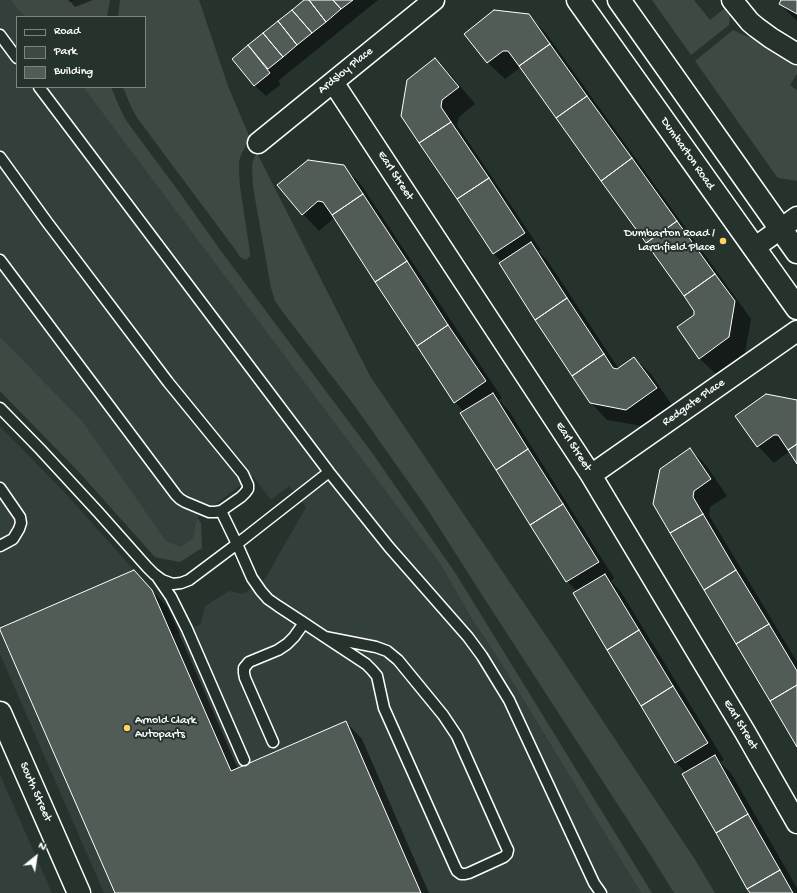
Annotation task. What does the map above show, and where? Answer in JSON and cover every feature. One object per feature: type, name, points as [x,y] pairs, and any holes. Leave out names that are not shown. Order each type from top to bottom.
[{"type":"main road","name":"Dumbarton Road","points":[[578,0],[797,308]]},
{"type":"main road","points":[[619,0],[789,223],[797,252]]},
{"type":"main road","name":"South Street","points":[[0,714],[79,893]]},
{"type":"street","points":[[732,0],[756,27],[797,54]]},
{"type":"street","name":"Ardsloy Place","points":[[258,143],[424,3]]},
{"type":"street","name":"Earl Street","points":[[332,82],[591,475],[745,732],[797,823]]},
{"type":"street","points":[[754,248],[789,223]]},
{"type":"street","name":"Redgate Place","points":[[591,475],[797,331]]},
{"type":"lane","points":[[0,35],[16,57]]},
{"type":"lane","points":[[40,88],[329,472],[389,547],[468,637],[482,656],[509,700],[594,883],[601,893]]},
{"type":"lane","points":[[0,157],[47,222],[168,382],[242,474],[248,485],[248,489],[241,497],[222,511],[210,512],[184,502],[176,495],[0,260]]},
{"type":"lane","points":[[0,408],[56,466],[154,574],[171,598],[187,630],[244,760]]},
{"type":"lane","points":[[154,574],[162,580],[173,584],[181,584],[189,580],[329,472]]},
{"type":"lane","points":[[0,488],[20,517],[21,523],[13,540],[0,546]]},
{"type":"lane","points":[[222,511],[252,578],[261,591],[273,602],[304,622],[325,637],[366,664],[377,676],[384,708],[455,868],[461,874],[465,874],[504,857],[508,850],[457,736],[443,715],[398,660],[387,651],[376,647],[325,637]]},
{"type":"lane","points":[[273,742],[245,678],[244,668],[249,662],[278,650],[287,644],[294,637],[304,622]]},
{"type":"shaded area","points":[[0,0],[10,0],[24,16],[16,16],[16,88],[84,88],[441,565],[470,616],[501,663],[641,893],[104,893],[0,654],[0,426],[66,494],[134,570],[172,636],[201,624],[205,606],[229,591],[243,594],[265,579],[306,507],[289,486],[271,500],[253,476],[197,518],[201,523],[202,548],[180,562],[155,557],[79,472],[0,391]]},
{"type":"shaded area","points":[[0,775],[52,893],[0,893]]},
{"type":"green space","points":[[10,0],[68,0],[69,2],[74,0],[110,0],[107,16],[24,16]]},
{"type":"green space","points":[[120,0],[199,0],[228,86],[250,138],[239,162],[240,186],[250,253],[250,256],[246,260],[240,257],[138,119],[131,107],[123,88],[146,88],[146,16],[118,16]]},
{"type":"green space","points":[[652,0],[694,0],[710,20],[725,8],[730,13],[729,25],[691,55]]},
{"type":"green space","points":[[733,30],[755,40],[797,66],[797,74],[790,85],[797,90],[797,181],[777,177],[695,61]]},
{"type":"green space","points":[[84,88],[111,88],[124,117],[133,130],[221,251],[373,454],[456,574],[652,893],[641,893],[501,663],[470,616],[441,565]]},
{"type":"green space","points":[[257,153],[370,376],[555,649],[694,858],[715,893],[674,893],[426,507],[354,405],[275,301],[271,288],[253,187],[252,166]]},
{"type":"green space","points":[[0,337],[82,421],[166,541],[180,547],[193,539],[197,518],[201,523],[202,548],[180,562],[155,557],[79,472],[0,391]]},
{"type":"building","points":[[304,0],[309,0],[326,22],[312,33],[292,10]]},
{"type":"building","points":[[309,0],[333,0],[341,9],[326,22]]},
{"type":"building","points":[[333,0],[353,0],[341,9]]},
{"type":"building","points":[[781,0],[797,0],[797,14],[779,4]]},
{"type":"building","points":[[292,10],[312,33],[297,45],[278,21]]},
{"type":"building","points":[[494,10],[529,14],[550,44],[519,66],[508,51],[503,51],[487,63],[464,34]]},
{"type":"building","points":[[278,21],[297,45],[283,57],[263,33]]},
{"type":"building","points":[[263,33],[283,57],[268,69],[248,45]]},
{"type":"building","points":[[550,44],[587,96],[556,118],[519,66]]},
{"type":"building","points":[[248,45],[270,73],[254,86],[232,59]]},
{"type":"building","points":[[435,58],[459,87],[442,100],[441,107],[451,122],[419,143],[401,116],[407,80]]},
{"type":"building","points":[[587,96],[632,158],[601,181],[556,118]]},
{"type":"building","points":[[451,122],[489,178],[457,199],[419,143]]},
{"type":"building","points":[[632,158],[677,221],[646,243],[601,181]]},
{"type":"building","points":[[308,160],[344,165],[363,194],[332,215],[323,202],[318,201],[302,215],[277,185]]},
{"type":"building","points":[[489,178],[525,233],[493,254],[457,199]]},
{"type":"building","points":[[363,194],[407,261],[375,282],[332,215]]},
{"type":"building","points":[[677,221],[715,274],[684,296],[646,243]]},
{"type":"building","points":[[531,242],[567,298],[535,320],[499,263]]},
{"type":"building","points":[[407,261],[448,325],[417,346],[375,282]]},
{"type":"building","points":[[715,274],[735,301],[729,337],[699,359],[677,327],[694,315],[694,311],[684,296]]},
{"type":"building","points":[[567,298],[604,354],[572,376],[535,320]]},
{"type":"building","points":[[448,325],[486,381],[454,403],[417,346]]},
{"type":"building","points":[[604,354],[613,368],[617,369],[634,357],[657,388],[626,410],[590,403],[572,376]]},
{"type":"building","points":[[493,393],[528,449],[496,470],[460,413]]},
{"type":"building","points":[[766,394],[797,400],[797,444],[788,450],[778,435],[774,435],[757,447],[735,416]]},
{"type":"building","points":[[797,444],[797,464],[788,450]]},
{"type":"building","points":[[690,448],[711,479],[694,491],[693,497],[703,514],[670,533],[653,504],[660,469]]},
{"type":"building","points":[[528,449],[563,504],[530,525],[496,470]]},
{"type":"building","points":[[563,504],[599,562],[566,582],[530,525]]},
{"type":"building","points":[[703,514],[736,570],[704,590],[670,533]]},
{"type":"building","name":"Arnold Clark Autoparts","points":[[134,570],[152,590],[231,771],[346,721],[421,893],[115,893],[0,628]]},
{"type":"building","points":[[736,570],[769,624],[736,644],[704,590]]},
{"type":"building","points":[[605,574],[639,630],[607,650],[573,593]]},
{"type":"building","points":[[769,624],[797,671],[797,685],[770,701],[736,644]]},
{"type":"building","points":[[639,630],[673,686],[641,706],[607,650]]},
{"type":"building","points":[[797,685],[797,747],[770,701]]},
{"type":"building","points":[[673,686],[708,743],[675,763],[641,706]]},
{"type":"building","points":[[715,755],[748,814],[716,833],[682,774]]},
{"type":"building","points":[[748,814],[780,870],[747,889],[716,833]]},
{"type":"building","points":[[780,870],[793,893],[750,893],[747,889]]},
{"type":"place","name":"Dumbarton Road / Larchfield Place","points":[[723,241]]},
{"type":"place","name":"Arnold Clark Autoparts","points":[[127,728]]}]
